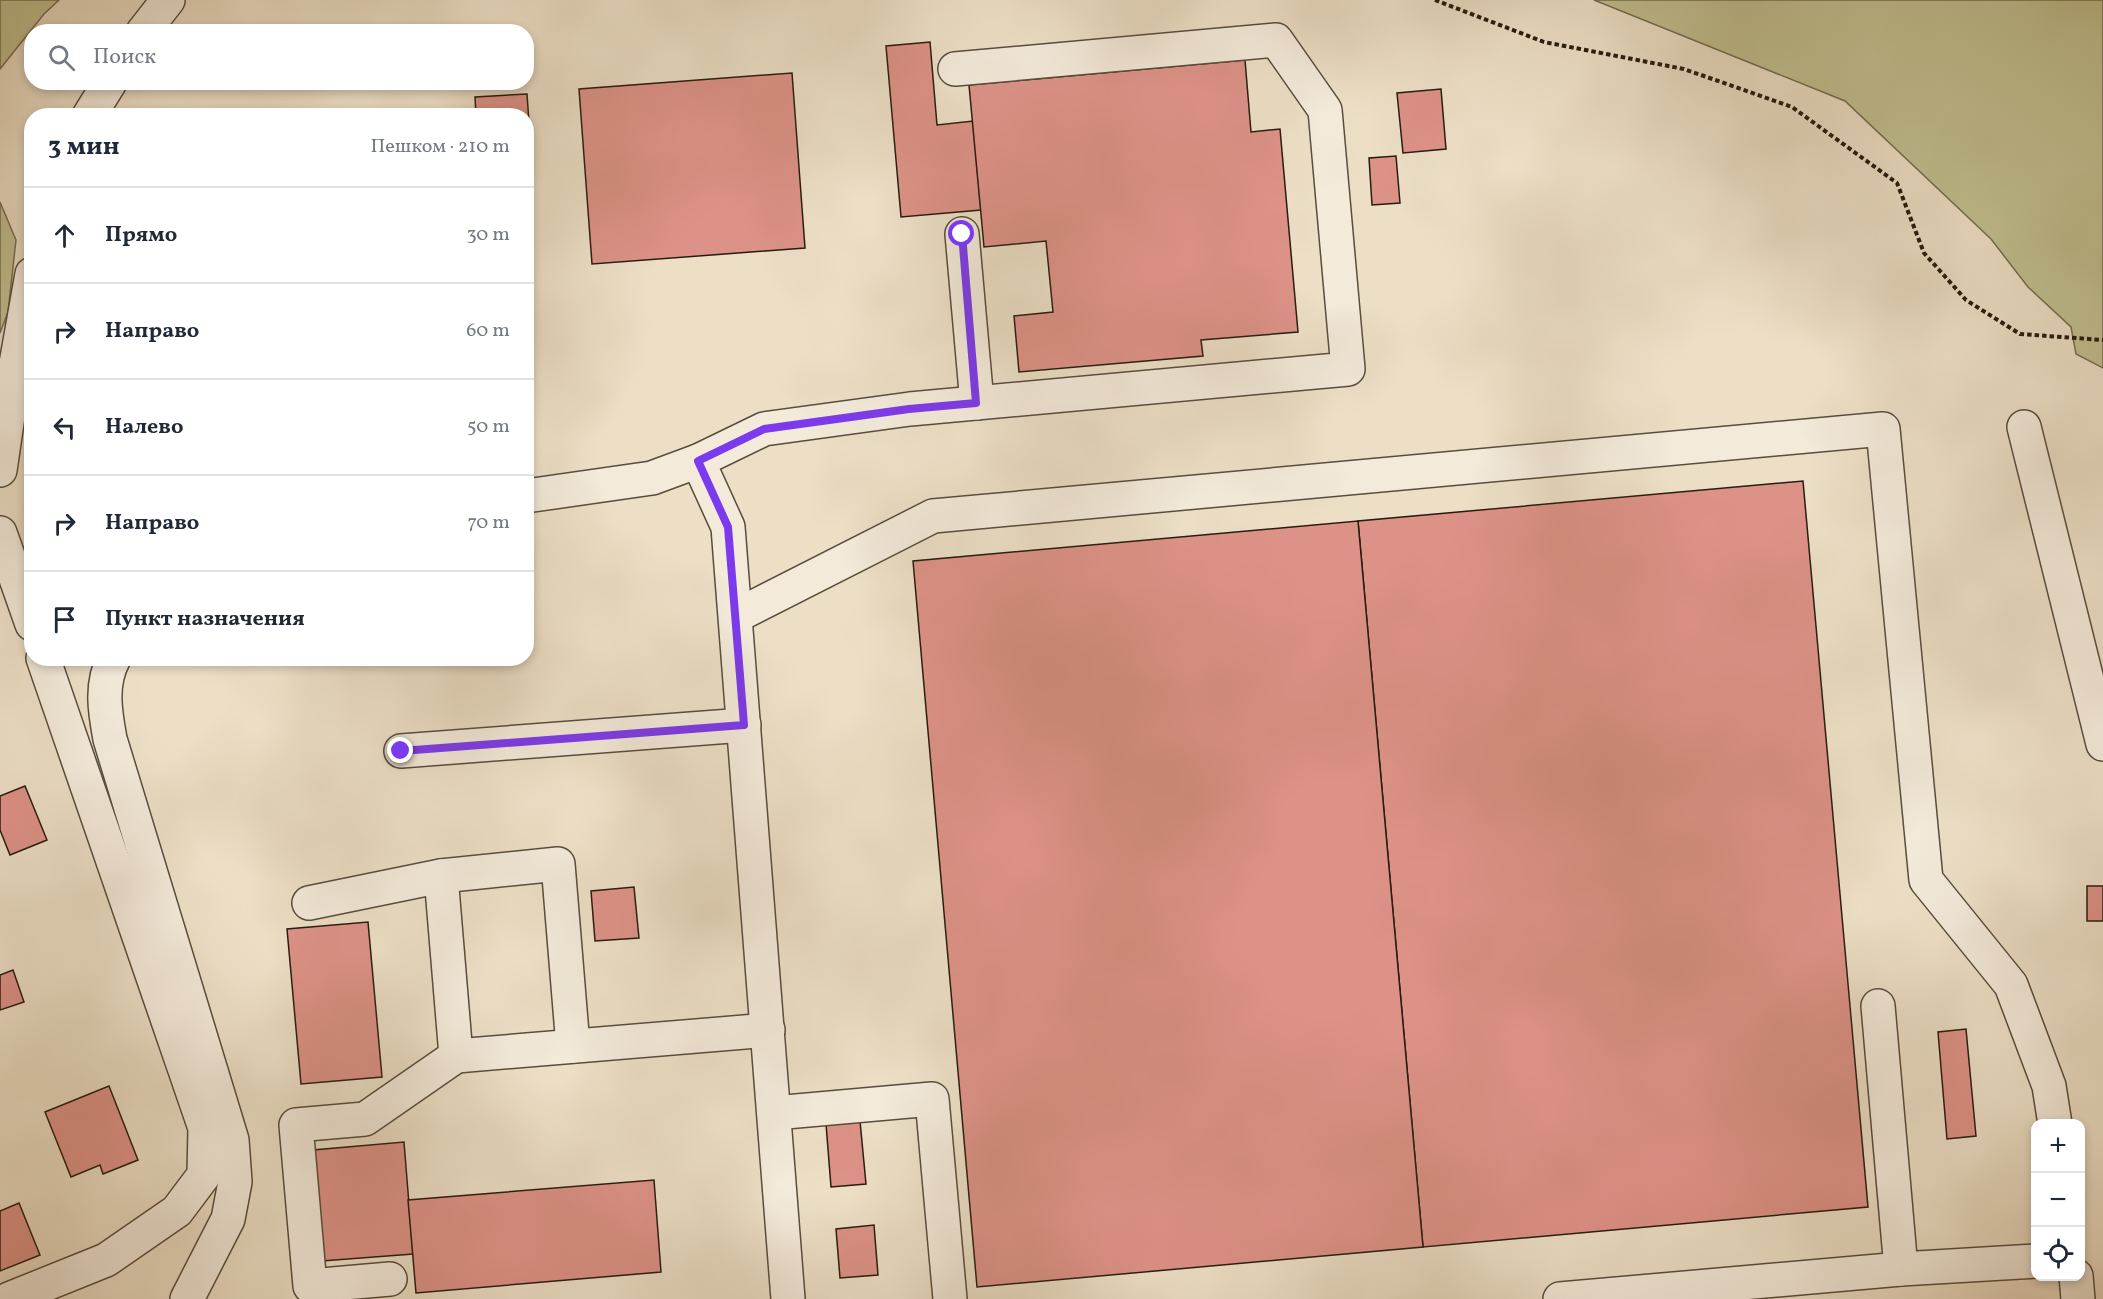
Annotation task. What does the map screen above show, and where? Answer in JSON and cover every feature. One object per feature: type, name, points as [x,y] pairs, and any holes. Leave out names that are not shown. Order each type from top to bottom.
[{"type":"street","points":[[149,24],[168,0]]},
{"type":"street","points":[[534,495],[652,478],[698,461],[764,429],[909,409],[1348,369],[1325,111],[1276,40],[955,69]]},
{"type":"street","points":[[94,108],[105,90]]},
{"type":"street","points":[[962,234],[976,403]]},
{"type":"street","points":[[0,470],[24,319]]},
{"type":"street","points":[[2025,427],[2103,744]]},
{"type":"street","points":[[736,616],[933,516],[1883,429],[1926,880],[2011,985],[2049,1086],[2054,1119]]},
{"type":"street","points":[[698,461],[728,527],[788,1299]]},
{"type":"street","points":[[0,533],[24,601]]},
{"type":"street","points":[[9,1299],[106,1260],[177,1210],[204,1175],[205,1128],[46,666]]},
{"type":"street","points":[[111,666],[104,700],[110,739],[232,1140],[235,1182],[228,1219],[187,1299]]},
{"type":"street","points":[[401,751],[744,725]]},
{"type":"street","points":[[309,903],[441,876],[558,864],[573,1046]]},
{"type":"street","points":[[441,876],[456,1056]]},
{"type":"street","points":[[1878,1006],[1901,1269]]},
{"type":"street","points":[[390,1279],[310,1286],[296,1125],[365,1119],[456,1056],[768,1030]]},
{"type":"street","points":[[774,1113],[932,1099],[950,1299]]},
{"type":"street","points":[[1560,1299],[1901,1269],[2031,1261]]},
{"type":"street","points":[[2076,1281],[2078,1299]]},
{"type":"path","points":[[1435,0],[1544,42],[1684,69],[1792,107],[1897,183],[1924,253],[1966,300],[2020,334],[2103,340]]},
{"type":"shaded area","points":[[0,0],[59,0],[36,24],[24,24],[24,39],[0,69]]},
{"type":"shaded area","points":[[1594,0],[2103,0],[2103,368],[2076,354],[2071,327],[2028,287],[1991,239],[1845,101]]},
{"type":"shaded area","points":[[0,202],[16,240],[8,312],[0,333]]},
{"type":"building","points":[[930,42],[937,125],[973,121],[981,210],[901,217],[886,46]]},
{"type":"building","points":[[1245,60],[1251,132],[1280,129],[1298,332],[1201,340],[1203,356],[1019,372],[1014,316],[1053,312],[1046,241],[984,247],[969,85]]},
{"type":"building","points":[[792,73],[805,248],[592,264],[579,89]]},
{"type":"building","points":[[1441,89],[1446,149],[1403,153],[1397,93]]},
{"type":"building","points":[[527,94],[528,108],[476,108],[475,97]]},
{"type":"building","points":[[1396,156],[1400,203],[1372,205],[1369,158]]},
{"type":"building","points":[[1803,481],[1868,1207],[1423,1247],[1358,521]]},
{"type":"building","points":[[1358,521],[1423,1247],[977,1287],[913,561]]},
{"type":"building","points":[[25,786],[47,840],[10,855],[0,830],[0,796]]},
{"type":"building","points":[[2087,886],[2103,886],[2103,921],[2087,921]]},
{"type":"building","points":[[634,887],[639,938],[595,941],[591,891]]},
{"type":"building","points":[[368,922],[382,1077],[301,1084],[287,929]]},
{"type":"building","points":[[13,970],[24,1002],[0,1010],[0,975]]},
{"type":"building","points":[[1966,1029],[1976,1136],[1947,1139],[1938,1032]]},
{"type":"building","points":[[109,1086],[138,1160],[103,1174],[100,1165],[71,1177],[45,1112]]},
{"type":"building","points":[[860,1121],[866,1184],[831,1187],[826,1124]]},
{"type":"building","points":[[404,1142],[413,1254],[322,1261],[313,1150]]},
{"type":"building","points":[[654,1180],[661,1272],[416,1293],[408,1200]]},
{"type":"building","points":[[19,1203],[40,1255],[0,1271],[0,1211]]},
{"type":"building","points":[[874,1225],[878,1275],[840,1278],[836,1229]]},
{"type":"route","points":[[401,751],[744,725],[728,527],[698,461],[764,429],[909,409],[976,403],[962,234]]}]
